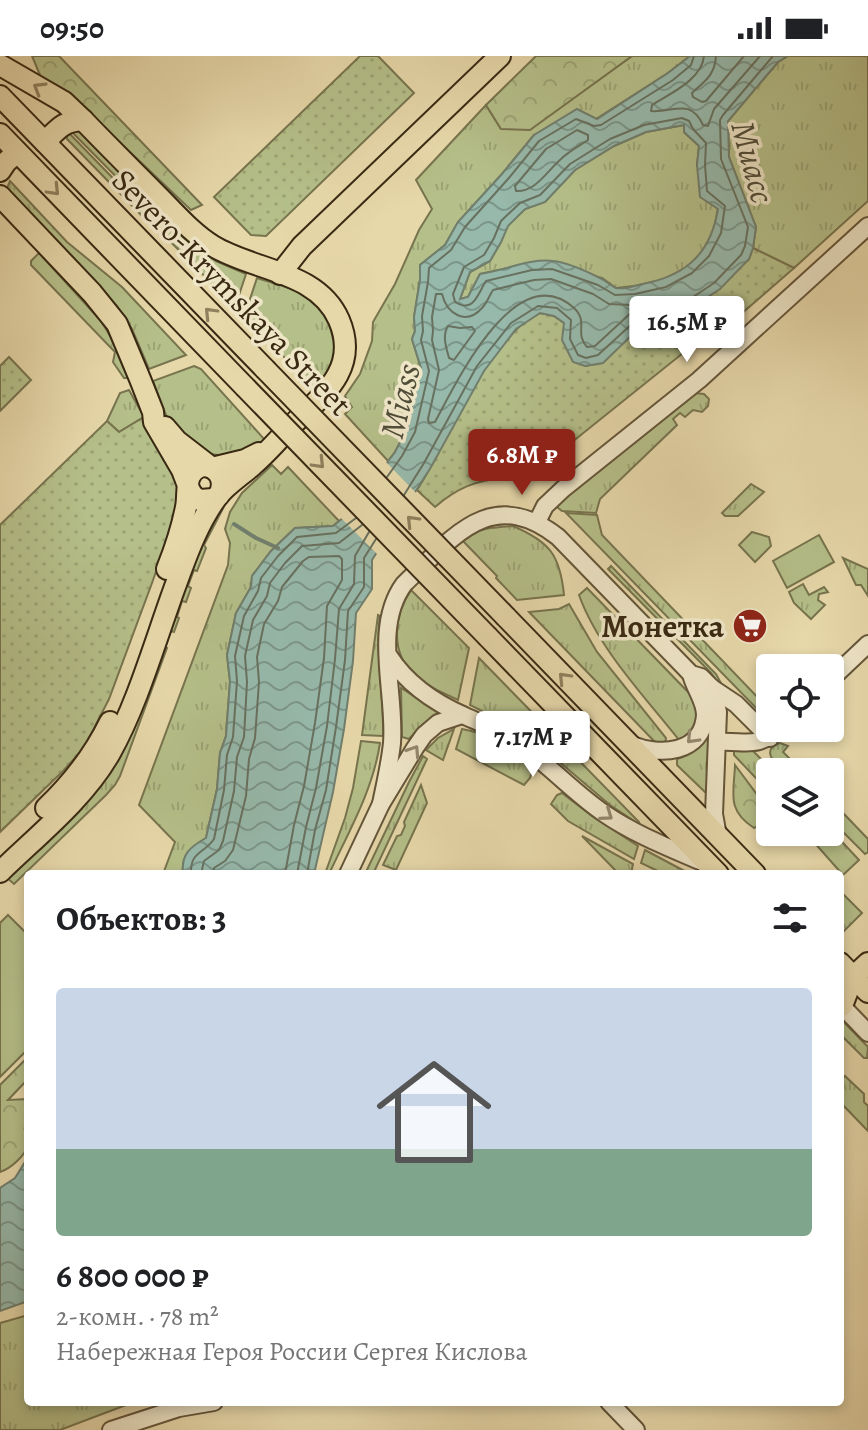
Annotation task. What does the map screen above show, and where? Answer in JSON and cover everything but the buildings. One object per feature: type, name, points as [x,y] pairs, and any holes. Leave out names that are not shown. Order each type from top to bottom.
[{"type":"main road","points":[[280,274],[302,246],[500,56]]},
{"type":"main road","points":[[0,65],[64,102],[203,239],[234,257],[313,288],[329,303],[342,327],[344,364],[331,387],[261,459],[219,495],[200,500],[194,497],[154,422],[153,412],[122,334],[108,311],[0,196]]},
{"type":"main road","name":"Severo-Krymskaya Street","points":[[0,96],[751,870]]},
{"type":"main road","points":[[45,142],[63,125],[83,120]]},
{"type":"main road","name":"Severo-Krymskaya Street","points":[[0,134],[714,870]]},
{"type":"main road","points":[[0,171],[17,152]]},
{"type":"main road","points":[[0,872],[79,795],[109,755],[130,710],[190,546],[223,485],[220,475],[177,441],[153,412]]},
{"type":"main road","points":[[0,853],[66,787],[99,744],[122,692],[175,547],[186,506],[189,479],[201,467],[212,468],[245,460],[271,446]]},
{"type":"main road","points":[[854,967],[868,992]]},
{"type":"main road","points":[[844,996],[854,967]]},
{"type":"main road","points":[[844,1005],[868,1002]]},
{"type":"street","points":[[537,522],[545,506],[563,489],[699,380],[868,226]]},
{"type":"street","points":[[381,804],[392,741],[389,618],[397,594],[458,533],[474,522],[493,516],[524,517],[558,537],[691,674],[701,677],[756,719]]},
{"type":"street","points":[[844,667],[868,644]]},
{"type":"street","points":[[389,655],[398,670],[431,697],[510,737],[604,813],[643,837],[714,870]]},
{"type":"street","points":[[627,743],[643,750],[674,751],[690,744],[699,735],[705,714],[691,674]]},
{"type":"street","points":[[712,688],[718,712],[714,814],[718,836]]},
{"type":"street","points":[[350,870],[381,804],[424,735],[438,723],[462,715]]},
{"type":"street","points":[[717,742],[756,742]]},
{"type":"street","points":[[844,1008],[868,1033]]},
{"type":"street","points":[[111,1430],[191,1406]]},
{"type":"street","points":[[613,1406],[636,1430]]},
{"type":"green space","points":[[32,56],[59,56],[202,205],[191,210],[68,93],[42,80]]},
{"type":"green space","points":[[360,56],[378,56],[414,93],[266,236],[251,235],[214,197]]},
{"type":"green space","points":[[536,56],[632,56],[530,130],[501,129],[486,105]]},
{"type":"green space","points":[[632,56],[690,56],[596,119],[534,135],[458,222],[445,245],[420,265],[412,339],[421,368],[407,429],[388,461],[345,414],[352,407],[345,396],[360,374],[372,341],[373,322],[432,209],[416,180],[486,105],[501,129],[530,129]]},
{"type":"green space","points":[[788,56],[868,56],[868,201],[794,268],[753,248],[756,227],[729,157],[728,121],[778,62]]},
{"type":"green space","points":[[684,125],[684,132],[699,146],[697,165],[718,208],[714,230],[703,251],[686,268],[662,280],[616,288],[602,278],[531,263],[480,274],[468,297],[460,299],[470,272],[490,261],[507,226],[525,209],[545,202],[575,170],[614,146],[646,132]]},
{"type":"green space","points":[[69,129],[77,129],[185,239],[216,261],[246,274],[235,307],[150,221],[149,210]]},
{"type":"green space","points":[[66,132],[146,212],[145,219],[67,139]]},
{"type":"green space","points":[[10,181],[67,242],[122,287],[186,355],[149,369],[132,329],[117,306],[9,192]]},
{"type":"green space","points":[[753,248],[794,268],[725,328],[683,353],[536,471],[476,483],[459,490],[435,507],[417,490],[486,367],[524,323],[540,313],[554,316],[564,323],[585,366],[602,363],[638,329],[668,323],[749,259]]},
{"type":"green space","points":[[39,253],[101,321],[118,349],[130,378],[124,378],[113,362],[115,352],[31,265]]},
{"type":"green space","points":[[257,278],[304,295],[323,313],[331,330],[334,350],[331,368],[317,390],[244,317]]},
{"type":"green space","points":[[9,357],[31,380],[0,411],[0,366]]},
{"type":"green space","points":[[194,366],[201,369],[265,440],[256,447],[227,456],[210,454],[197,449],[168,420],[153,381]]},
{"type":"green space","points":[[129,390],[144,417],[119,432],[107,421],[120,393]]},
{"type":"green space","points":[[694,393],[704,394],[709,399],[708,406],[702,412],[693,410],[685,417],[680,413],[673,419],[677,425],[600,499],[596,513],[562,511],[557,507],[561,500]]},
{"type":"green space","points":[[144,417],[179,484],[174,520],[109,699],[84,748],[0,832],[0,525],[107,421],[119,432]]},
{"type":"green space","points":[[272,465],[281,474],[288,467],[339,521],[333,526],[295,528],[271,551],[252,576],[251,587],[236,613],[227,655],[230,681],[226,736],[220,753],[217,789],[206,838],[188,852],[183,870],[164,870],[175,842],[139,805],[228,565],[230,543],[225,529],[230,512],[242,493]]},
{"type":"green space","points":[[751,484],[764,492],[738,516],[725,516],[722,513]]},
{"type":"green space","points":[[230,495],[204,545],[206,548],[197,571],[194,570],[186,602],[182,601],[179,618],[165,647],[120,776],[106,795],[28,870],[24,870],[24,874],[14,884],[6,877],[80,804],[194,556]]},
{"type":"green space","points":[[566,513],[597,515],[602,535],[756,696],[756,708]]},
{"type":"green space","points":[[513,526],[536,538],[551,552],[560,570],[564,595],[517,600],[462,540],[480,531]]},
{"type":"green space","points":[[752,532],[769,537],[771,546],[755,562],[739,545]]},
{"type":"green space","points":[[819,535],[834,562],[787,588],[773,561]]},
{"type":"green space","points":[[843,558],[868,569],[868,596],[861,585],[856,585]]},
{"type":"green space","points":[[611,566],[716,674],[727,694],[711,673],[608,569]]},
{"type":"green space","points":[[803,584],[809,595],[824,587],[828,592],[819,594],[818,600],[825,605],[811,619],[794,603],[789,592]]},
{"type":"green space","points":[[587,588],[689,693],[695,706],[696,719],[686,736],[679,740],[610,653],[579,595]]},
{"type":"green space","points":[[411,590],[469,648],[458,700],[420,680],[401,657],[398,623]]},
{"type":"green space","points":[[569,604],[597,652],[666,738],[665,744],[656,743],[529,612],[559,609]]},
{"type":"green space","points":[[380,616],[378,646],[383,736],[362,735]]},
{"type":"green space","points":[[479,658],[640,825],[610,805],[543,748],[502,721],[470,705]]},
{"type":"green space","points":[[401,688],[439,712],[409,739],[402,737]]},
{"type":"green space","points":[[454,729],[443,760],[426,750],[438,738]]},
{"type":"green space","points":[[462,729],[491,738],[521,756],[532,771],[530,778],[524,785],[456,749]]},
{"type":"green space","points":[[711,731],[707,794],[677,765],[677,759],[697,749]]},
{"type":"green space","points":[[361,741],[380,743],[372,777],[359,810],[331,870],[326,870],[345,818]]},
{"type":"green space","points":[[780,743],[788,746],[783,752],[789,758],[772,758],[770,753]]},
{"type":"green space","points":[[734,745],[751,749],[760,758],[756,758],[756,778],[734,755]]},
{"type":"green space","points":[[423,756],[427,759],[375,870],[367,870]]},
{"type":"green space","points":[[735,765],[756,793],[756,827],[745,821],[735,808]]},
{"type":"green space","points":[[421,785],[427,803],[396,870],[383,865],[397,836],[401,835]]},
{"type":"green space","points":[[562,793],[638,846],[634,859],[568,821],[551,804]]},
{"type":"green space","points":[[844,814],[868,839],[868,852],[865,854],[844,833]]},
{"type":"green space","points":[[582,836],[633,864],[632,870],[615,870]]},
{"type":"green space","points":[[844,844],[859,860],[844,874],[844,870],[839,870],[817,846]]},
{"type":"green space","points":[[645,850],[682,870],[656,870],[641,863]]},
{"type":"green space","points":[[844,895],[862,913],[844,931]]},
{"type":"green space","points":[[8,915],[24,931],[24,1053],[0,1077],[0,923]]},
{"type":"green space","points":[[844,1022],[868,1047],[867,1058],[844,1038]]},
{"type":"green space","points":[[24,1061],[24,1083],[8,1100],[24,1099],[24,1153],[17,1162],[0,1172],[0,1085]]},
{"type":"green space","points":[[844,1077],[864,1094],[864,1102],[868,1106],[868,1131],[844,1106]]},
{"type":"green space","points":[[24,1316],[24,1406],[123,1406],[60,1430],[0,1430],[0,1323]]},
{"type":"water","points":[[690,56],[788,56],[778,62],[728,121],[729,157],[756,227],[749,259],[720,289],[668,323],[638,329],[603,363],[585,366],[573,362],[562,340],[564,323],[554,316],[540,313],[516,329],[484,371],[431,467],[372,560],[372,589],[356,613],[344,729],[315,870],[183,870],[188,852],[206,838],[217,789],[220,753],[226,736],[230,681],[227,655],[236,613],[251,587],[252,576],[271,551],[295,528],[333,526],[349,513],[395,452],[407,429],[421,368],[412,339],[420,265],[445,245],[458,222],[534,135],[577,109],[597,119]],"holes":[[[684,125],[684,132],[699,146],[700,197],[718,209],[704,248],[686,267],[662,279],[619,288],[570,265],[535,261],[480,274],[468,297],[460,299],[470,272],[490,261],[508,226],[525,209],[545,202],[575,170],[614,146],[646,132]]]},
{"type":"water","points":[[24,1163],[24,1302],[0,1311],[0,1188],[15,1178]]},
{"type":"pier","points":[[384,460],[418,495],[379,556],[339,516]]},
{"type":"waterway","points":[[234,524],[278,548]]},
{"type":"place","name":"Монетка","points":[[750,626]]},
{"type":"water label","name":"Миасс","points":[[753,162]]},
{"type":"water label","name":"Miass","points":[[400,401]]}]
